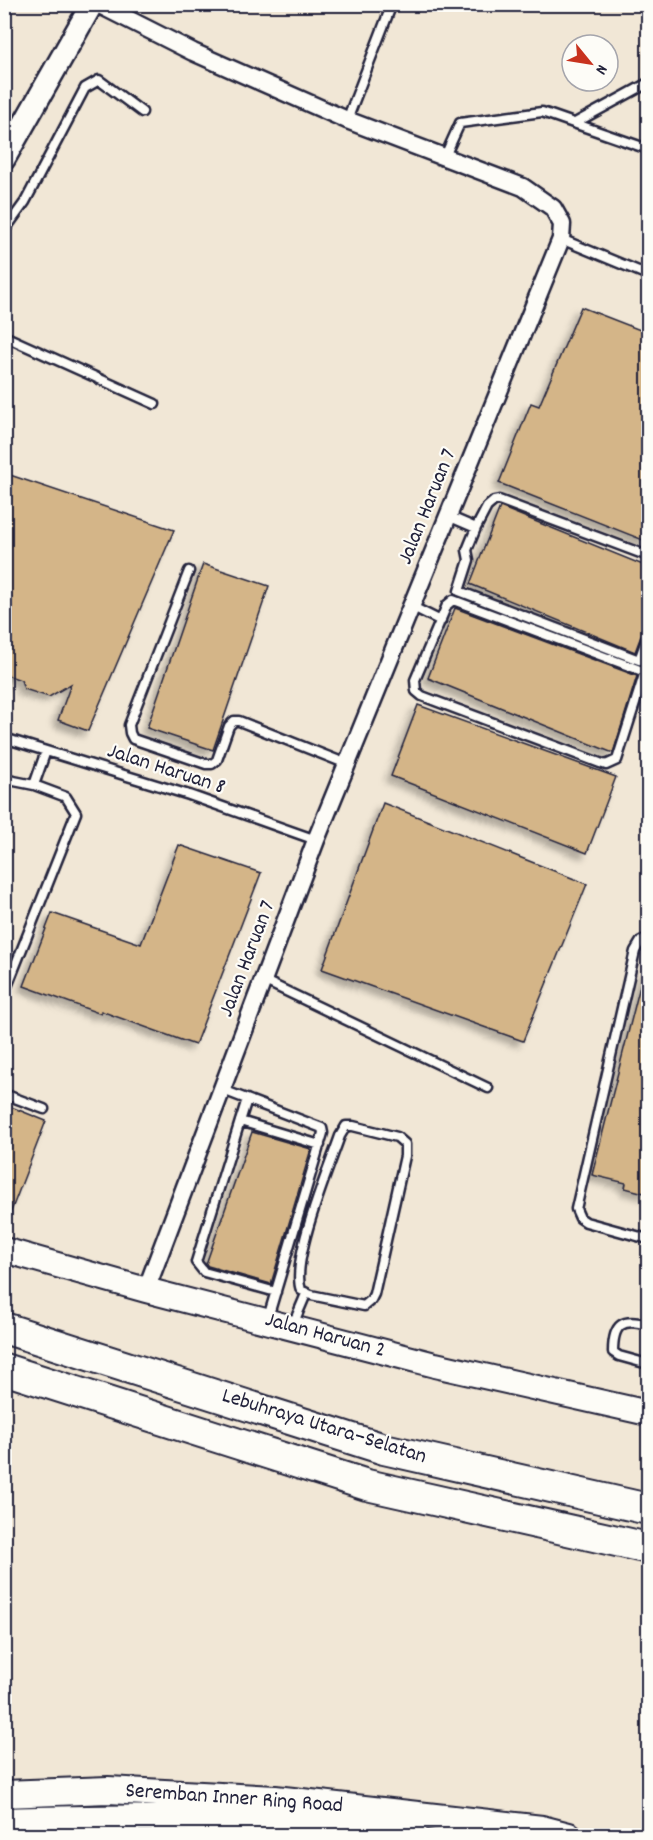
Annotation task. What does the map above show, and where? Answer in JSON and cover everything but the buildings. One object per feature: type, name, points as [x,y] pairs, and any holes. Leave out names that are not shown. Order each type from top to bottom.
[{"type":"highway","name":"Lebuhraya Utara–Selatan","points":[[4,1328],[384,1449],[648,1509]]},
{"type":"highway","name":"Lebuhraya Utara–Selatan","points":[[4,1369],[367,1485],[648,1548]]},
{"type":"main road","name":"Jalan Haruan 2","points":[[4,1250],[146,1290],[435,1365],[648,1413]]},
{"type":"main road","name":"Seremban Inner Ring Road","points":[[4,1794],[108,1790],[275,1799],[542,1829],[569,1836]]},
{"type":"main road","name":"Seremban Inner Ring Road","points":[[4,1821],[100,1817],[262,1820],[415,1836]]},
{"type":"street","points":[[4,159],[92,4]]},
{"type":"street","points":[[98,4],[193,52],[347,120],[523,187],[553,208],[562,224],[561,240]]},
{"type":"street","name":"Jalan Haruan 7","points":[[146,1290],[265,981],[316,840],[561,240]]},
{"type":"lane","points":[[347,120],[392,4]]},
{"type":"lane","points":[[4,231],[25,201],[84,88],[99,80],[142,112]]},
{"type":"lane","points":[[575,123],[648,83]]},
{"type":"lane","points":[[445,156],[460,123],[542,112],[648,149]]},
{"type":"lane","points":[[561,240],[648,275]]},
{"type":"lane","points":[[4,336],[155,404]]},
{"type":"lane","points":[[648,556],[503,500],[494,501],[487,507],[467,550],[469,560],[459,591],[639,660],[648,635]]},
{"type":"lane","points":[[448,516],[476,528]]},
{"type":"lane","points":[[189,571],[129,725],[133,739],[206,764],[212,764],[217,760],[229,726],[234,721],[239,721],[347,764]]},
{"type":"lane","points":[[453,600],[645,672],[617,760],[606,765],[422,696],[416,691],[415,680],[441,621],[447,605],[453,600]]},
{"type":"lane","points":[[411,606],[441,621]]},
{"type":"lane","name":"Jalan Haruan 8","points":[[4,738],[189,795],[316,840]]},
{"type":"lane","points":[[34,785],[46,751]]},
{"type":"lane","points":[[4,778],[34,785],[66,797],[76,813],[8,984],[4,984]]},
{"type":"lane","points":[[648,938],[641,940],[635,951],[576,1209],[580,1218],[586,1222],[648,1239]]},
{"type":"lane","points":[[265,981],[488,1088]]},
{"type":"lane","points":[[223,1090],[321,1128],[323,1133],[267,1321]]},
{"type":"lane","points":[[4,1094],[44,1109]]},
{"type":"lane","points":[[247,1099],[196,1262],[204,1272],[276,1292]]},
{"type":"lane","points":[[240,1121],[320,1145]]},
{"type":"lane","points":[[346,1126],[352,1126],[397,1137],[405,1144],[405,1156],[371,1300],[364,1306],[306,1294],[301,1290],[299,1284],[303,1249],[340,1136],[346,1126]]},
{"type":"lane","points":[[292,1328],[306,1294]]},
{"type":"lane","points":[[648,1325],[631,1320],[624,1322],[618,1327],[613,1352],[619,1356],[648,1364]]}]
